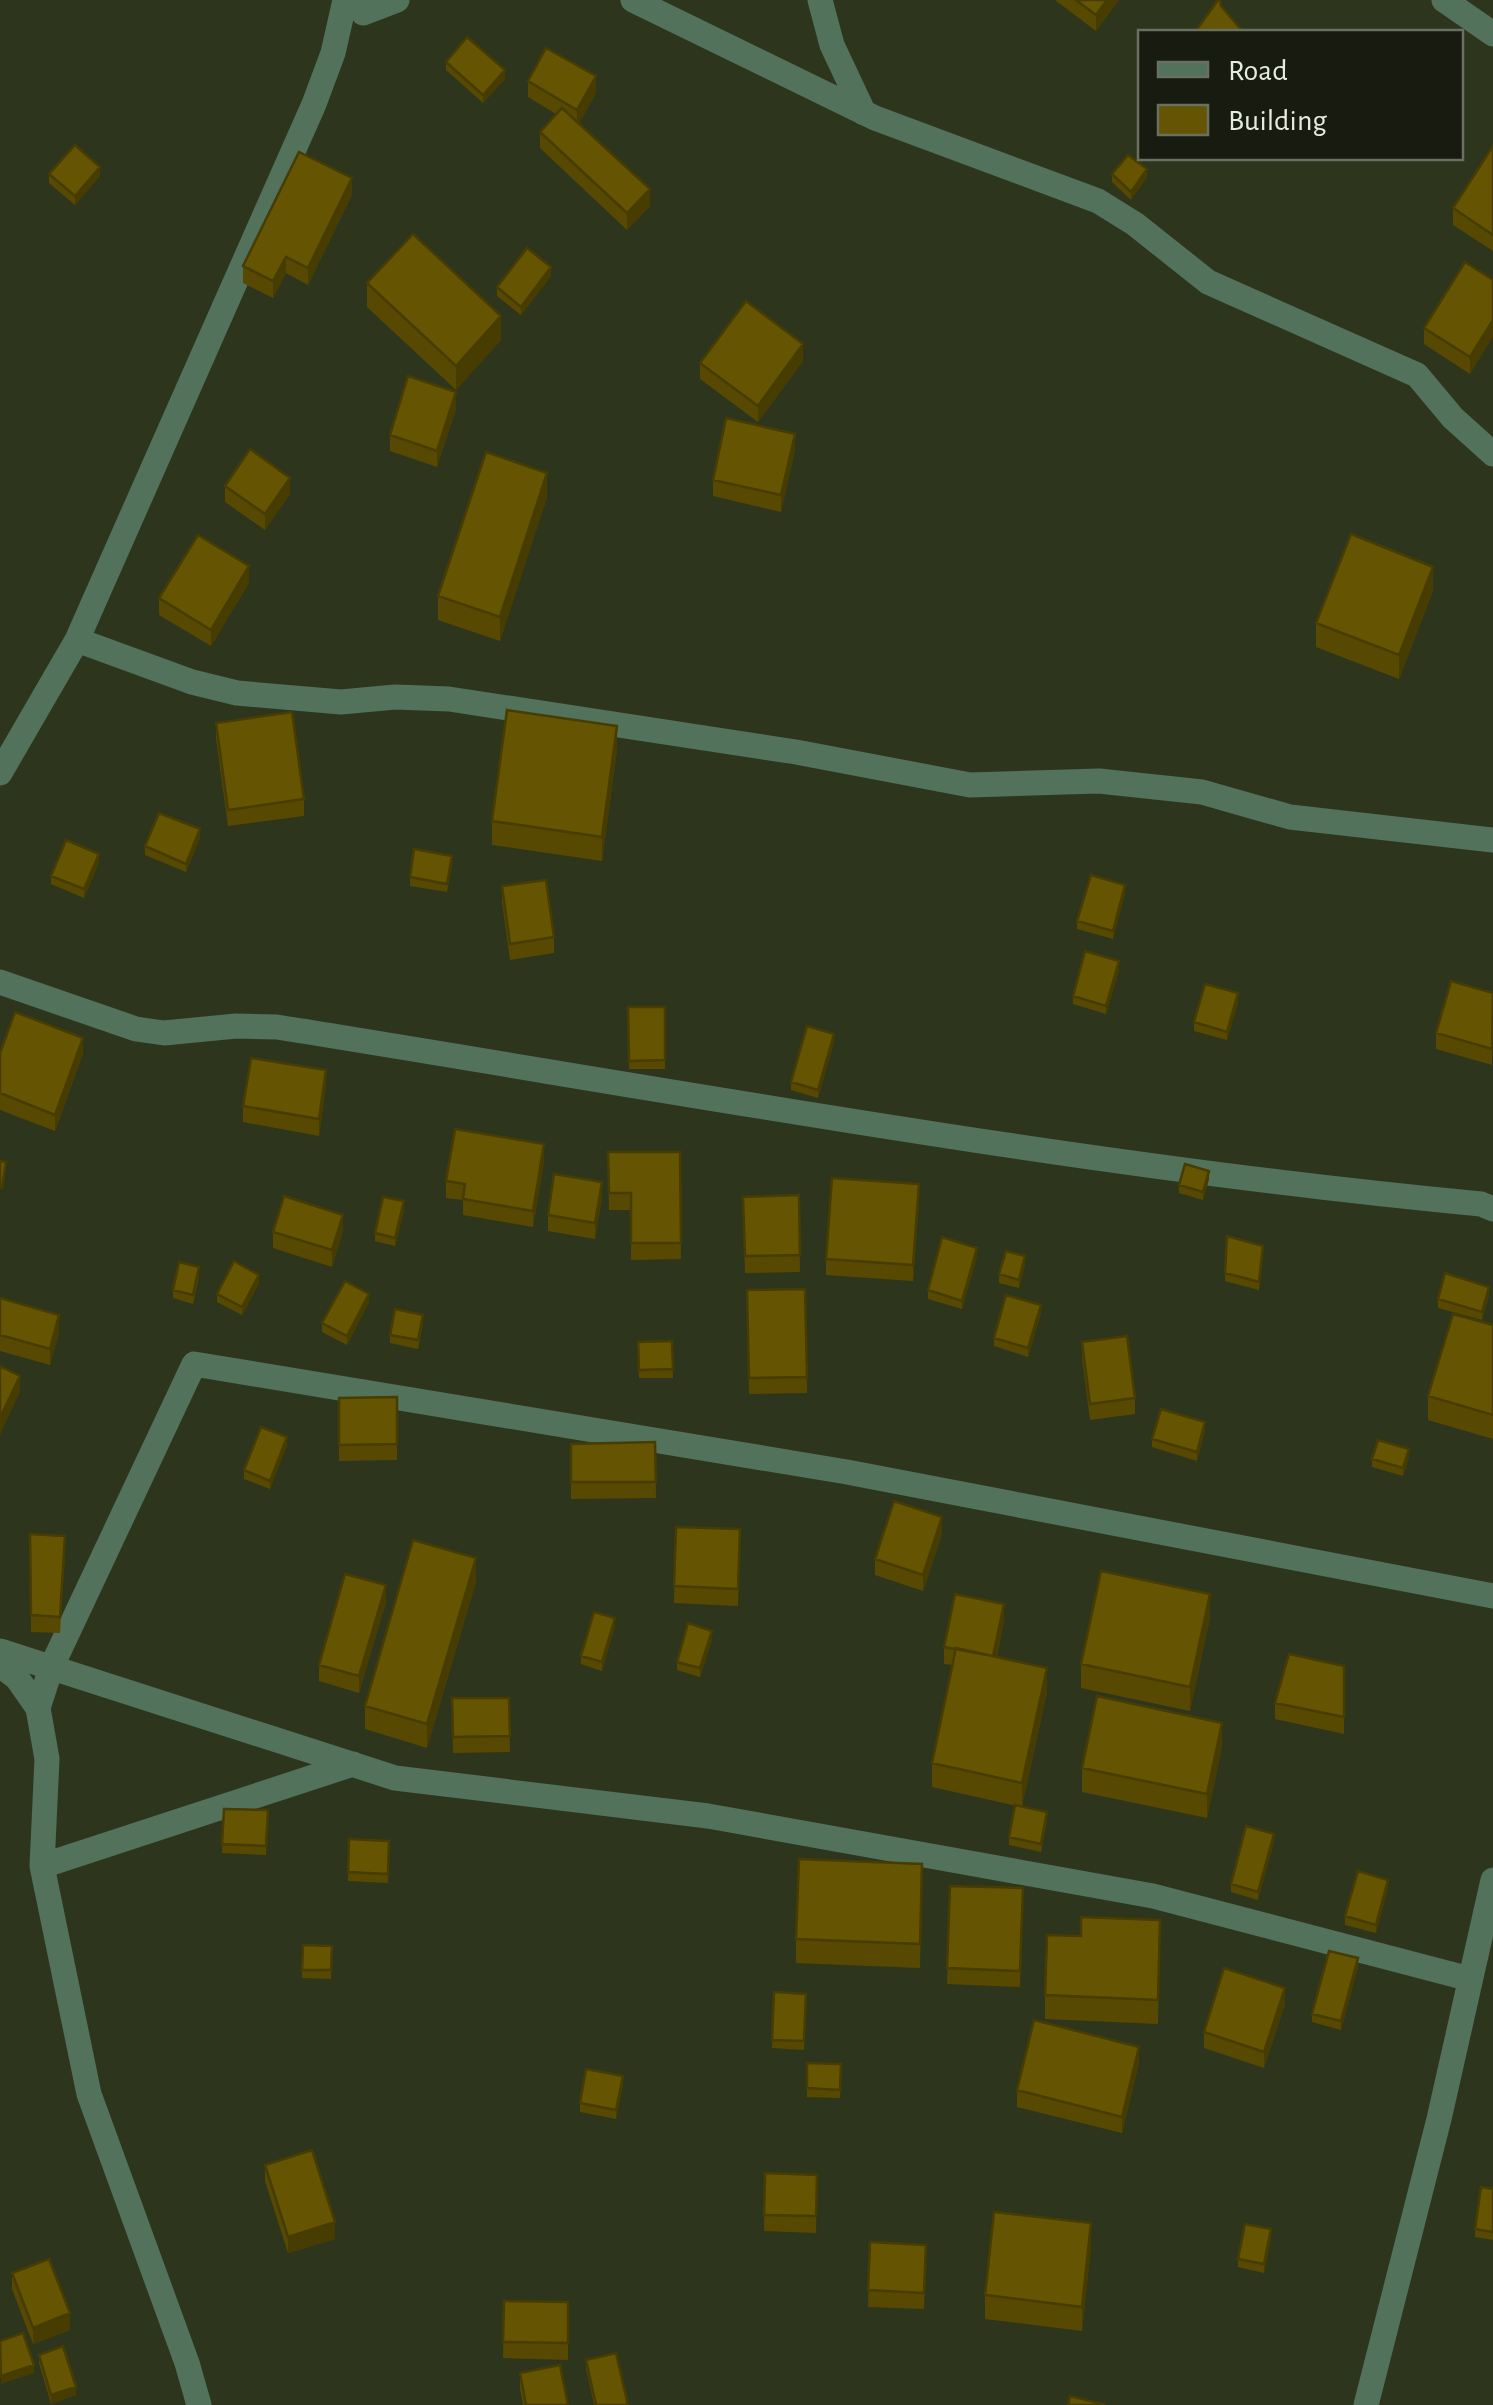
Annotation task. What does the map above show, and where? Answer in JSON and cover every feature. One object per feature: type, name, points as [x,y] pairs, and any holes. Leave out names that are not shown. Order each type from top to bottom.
[{"type":"street","points":[[0,773],[77,640],[314,104],[333,53],[344,0]]},
{"type":"street","points":[[356,0],[364,12],[397,0]]},
{"type":"street","points":[[633,0],[864,113],[1098,201],[1135,224],[1208,282],[1417,374],[1454,418],[1493,454]]},
{"type":"street","points":[[820,0],[832,45],[864,113]]},
{"type":"street","points":[[1444,0],[1493,34]]},
{"type":"street","points":[[77,640],[192,682],[238,692],[341,702],[449,698],[796,752],[970,785],[1116,782],[1202,792],[1290,817],[1493,840]]},
{"type":"street","points":[[0,982],[136,1029],[164,1033],[236,1026],[277,1027],[640,1089],[1301,1186],[1482,1204],[1493,1209]]},
{"type":"street","points":[[38,1708],[51,1668],[194,1364],[846,1472],[1493,1596]]},
{"type":"street","points":[[0,1651],[395,1778],[708,1816],[1153,1896],[1470,1979]]},
{"type":"street","points":[[0,1666],[17,1678],[38,1708],[47,1759],[42,1866],[89,2094],[199,2405]]},
{"type":"street","points":[[42,1866],[353,1764]]},
{"type":"street","points":[[1366,2405],[1439,2119],[1493,1880]]},
{"type":"building","points":[[1076,0],[1107,0],[1096,15]]},
{"type":"building","points":[[1220,0],[1241,30],[1196,30]]},
{"type":"building","points":[[467,37],[505,70],[483,95],[446,62]]},
{"type":"building","points":[[546,48],[596,76],[577,110],[528,81]]},
{"type":"building","points":[[562,108],[650,189],[627,213],[540,132]]},
{"type":"building","points":[[75,145],[100,167],[75,196],[49,174]]},
{"type":"building","points":[[1493,146],[1493,235],[1453,208]]},
{"type":"building","points":[[299,152],[352,178],[308,268],[286,257],[273,281],[243,266]]},
{"type":"building","points":[[1128,155],[1147,169],[1131,192],[1112,174]]},
{"type":"building","points":[[413,234],[501,316],[456,366],[367,283]]},
{"type":"building","points":[[527,248],[551,267],[521,307],[497,287]]},
{"type":"building","points":[[1465,262],[1493,280],[1493,320],[1470,357],[1424,328]]},
{"type":"building","points":[[746,301],[803,344],[758,406],[700,363]]},
{"type":"building","points":[[408,376],[456,392],[437,451],[390,435]]},
{"type":"building","points":[[726,418],[795,434],[781,495],[713,480]]},
{"type":"building","points":[[250,449],[290,478],[265,514],[225,486]]},
{"type":"building","points":[[486,452],[547,473],[500,617],[438,596]]},
{"type":"building","points":[[1351,534],[1433,567],[1399,655],[1316,623]]},
{"type":"building","points":[[198,535],[249,566],[211,630],[159,598]]},
{"type":"building","points":[[507,710],[617,726],[602,837],[492,821]]},
{"type":"building","points":[[292,712],[304,799],[228,810],[216,723]]},
{"type":"building","points":[[159,813],[200,829],[186,864],[145,846]]},
{"type":"building","points":[[66,840],[99,854],[84,889],[51,876]]},
{"type":"building","points":[[414,849],[452,856],[447,884],[410,877]]},
{"type":"building","points":[[1091,875],[1125,885],[1113,931],[1077,921]]},
{"type":"building","points":[[546,880],[554,937],[510,944],[502,886]]},
{"type":"building","points":[[1085,951],[1119,961],[1106,1006],[1073,996]]},
{"type":"building","points":[[1451,981],[1493,993],[1492,1049],[1436,1033]]},
{"type":"building","points":[[1205,984],[1238,993],[1227,1032],[1194,1022]]},
{"type":"building","points":[[628,1007],[665,1007],[665,1060],[629,1061]]},
{"type":"building","points":[[15,1012],[83,1038],[55,1115],[0,1093],[0,1053]]},
{"type":"building","points":[[807,1026],[834,1034],[818,1090],[791,1082]]},
{"type":"building","points":[[251,1058],[326,1070],[319,1119],[243,1106]]},
{"type":"building","points":[[455,1129],[544,1144],[533,1211],[463,1199],[465,1184],[446,1181]]},
{"type":"building","points":[[608,1152],[680,1152],[681,1243],[631,1243],[631,1193],[609,1193]]},
{"type":"building","points":[[0,1161],[6,1162],[2,1188],[0,1188]]},
{"type":"building","points":[[1185,1164],[1209,1171],[1203,1192],[1179,1185]]},
{"type":"building","points":[[554,1174],[602,1182],[595,1223],[548,1215]]},
{"type":"building","points":[[832,1178],[919,1184],[913,1265],[826,1259]]},
{"type":"building","points":[[799,1195],[800,1255],[745,1256],[743,1197]]},
{"type":"building","points":[[284,1196],[343,1215],[332,1250],[273,1232]]},
{"type":"building","points":[[383,1197],[404,1201],[395,1238],[375,1233]]},
{"type":"building","points":[[1227,1236],[1263,1246],[1259,1282],[1225,1273]]},
{"type":"building","points":[[942,1237],[977,1248],[962,1301],[928,1290]]},
{"type":"building","points":[[1006,1251],[1025,1256],[1019,1280],[999,1274]]},
{"type":"building","points":[[234,1261],[259,1275],[242,1307],[217,1294]]},
{"type":"building","points":[[179,1262],[199,1267],[193,1295],[173,1290]]},
{"type":"building","points":[[1445,1273],[1489,1287],[1482,1312],[1438,1299]]},
{"type":"building","points":[[345,1281],[369,1294],[347,1336],[322,1323]]},
{"type":"building","points":[[805,1289],[807,1377],[749,1378],[747,1290]]},
{"type":"building","points":[[1006,1295],[1041,1305],[1028,1348],[994,1338]]},
{"type":"building","points":[[0,1298],[59,1315],[50,1349],[0,1335]]},
{"type":"building","points":[[395,1309],[423,1315],[418,1340],[390,1335]]},
{"type":"building","points":[[1453,1314],[1493,1325],[1493,1415],[1428,1396]]},
{"type":"building","points":[[1127,1336],[1135,1398],[1090,1404],[1082,1342]]},
{"type":"building","points":[[672,1341],[673,1369],[639,1370],[638,1342]]},
{"type":"building","points":[[0,1366],[20,1376],[0,1418]]},
{"type":"building","points":[[397,1397],[397,1444],[339,1445],[339,1398]]},
{"type":"building","points":[[1161,1409],[1205,1422],[1197,1452],[1152,1439]]},
{"type":"building","points":[[261,1427],[287,1437],[270,1481],[244,1470]]},
{"type":"building","points":[[1378,1440],[1409,1449],[1403,1468],[1372,1459]]},
{"type":"building","points":[[655,1442],[656,1482],[571,1482],[571,1444]]},
{"type":"building","points":[[894,1501],[942,1517],[923,1575],[875,1559]]},
{"type":"building","points":[[676,1527],[740,1529],[738,1589],[674,1586]]},
{"type":"building","points":[[30,1534],[65,1536],[60,1617],[31,1615]]},
{"type":"building","points":[[413,1540],[476,1558],[427,1724],[365,1706]]},
{"type":"building","points":[[1101,1571],[1210,1594],[1190,1687],[1081,1664]]},
{"type":"building","points":[[345,1574],[386,1585],[359,1676],[319,1665]]},
{"type":"building","points":[[955,1594],[1004,1604],[993,1656],[944,1647]]},
{"type":"building","points":[[594,1612],[615,1618],[602,1662],[581,1656]]},
{"type":"building","points":[[688,1623],[712,1631],[700,1668],[677,1662]]},
{"type":"building","points":[[956,1648],[1047,1668],[1022,1783],[932,1763]]},
{"type":"building","points":[[1289,1654],[1344,1666],[1344,1717],[1275,1703]]},
{"type":"building","points":[[1097,1696],[1222,1723],[1207,1794],[1082,1768]]},
{"type":"building","points":[[452,1698],[509,1698],[510,1736],[453,1737]]},
{"type":"building","points":[[1015,1805],[1047,1812],[1041,1844],[1009,1837]]},
{"type":"building","points":[[224,1809],[268,1810],[266,1846],[222,1844]]},
{"type":"building","points":[[1246,1826],[1274,1834],[1258,1892],[1231,1884]]},
{"type":"building","points":[[349,1839],[389,1841],[388,1874],[348,1872]]},
{"type":"building","points":[[799,1859],[922,1864],[920,1944],[796,1939]]},
{"type":"building","points":[[1358,1871],[1388,1880],[1376,1925],[1345,1916]]},
{"type":"building","points":[[950,1886],[1023,1888],[1020,1971],[947,1968]]},
{"type":"building","points":[[1081,1917],[1160,1920],[1158,2000],[1045,1995],[1047,1935],[1081,1936]]},
{"type":"building","points":[[303,1945],[332,1946],[331,1970],[302,1970]]},
{"type":"building","points":[[1329,1951],[1358,1958],[1341,2021],[1312,2014]]},
{"type":"building","points":[[1224,1968],[1285,1988],[1264,2052],[1204,2032]]},
{"type":"building","points":[[774,1992],[806,1994],[804,2041],[772,2040]]},
{"type":"building","points":[[1034,2020],[1139,2047],[1122,2117],[1017,2090]]},
{"type":"building","points":[[807,2063],[841,2064],[840,2090],[807,2088]]},
{"type":"building","points":[[586,2069],[623,2076],[616,2110],[580,2103]]},
{"type":"building","points":[[312,2150],[335,2222],[288,2237],[265,2165]]},
{"type":"building","points":[[765,2173],[817,2175],[816,2216],[764,2215]]},
{"type":"building","points":[[1481,2187],[1493,2189],[1493,2232],[1475,2229]]},
{"type":"building","points":[[994,2212],[1091,2223],[1082,2307],[985,2295]]},
{"type":"building","points":[[1245,2224],[1271,2229],[1264,2264],[1238,2259]]},
{"type":"building","points":[[870,2242],[926,2245],[924,2293],[868,2290]]},
{"type":"building","points":[[49,2259],[70,2313],[33,2328],[12,2273]]},
{"type":"building","points":[[504,2301],[568,2302],[568,2343],[503,2342]]},
{"type":"building","points":[[23,2333],[34,2365],[1,2376],[0,2341]]},
{"type":"building","points":[[63,2346],[76,2387],[51,2395],[39,2355]]},
{"type":"building","points":[[616,2353],[628,2405],[596,2405],[586,2360]]},
{"type":"building","points":[[560,2365],[568,2405],[526,2405],[520,2373]]},
{"type":"building","points":[[1070,2396],[1106,2405],[1068,2405]]}]
